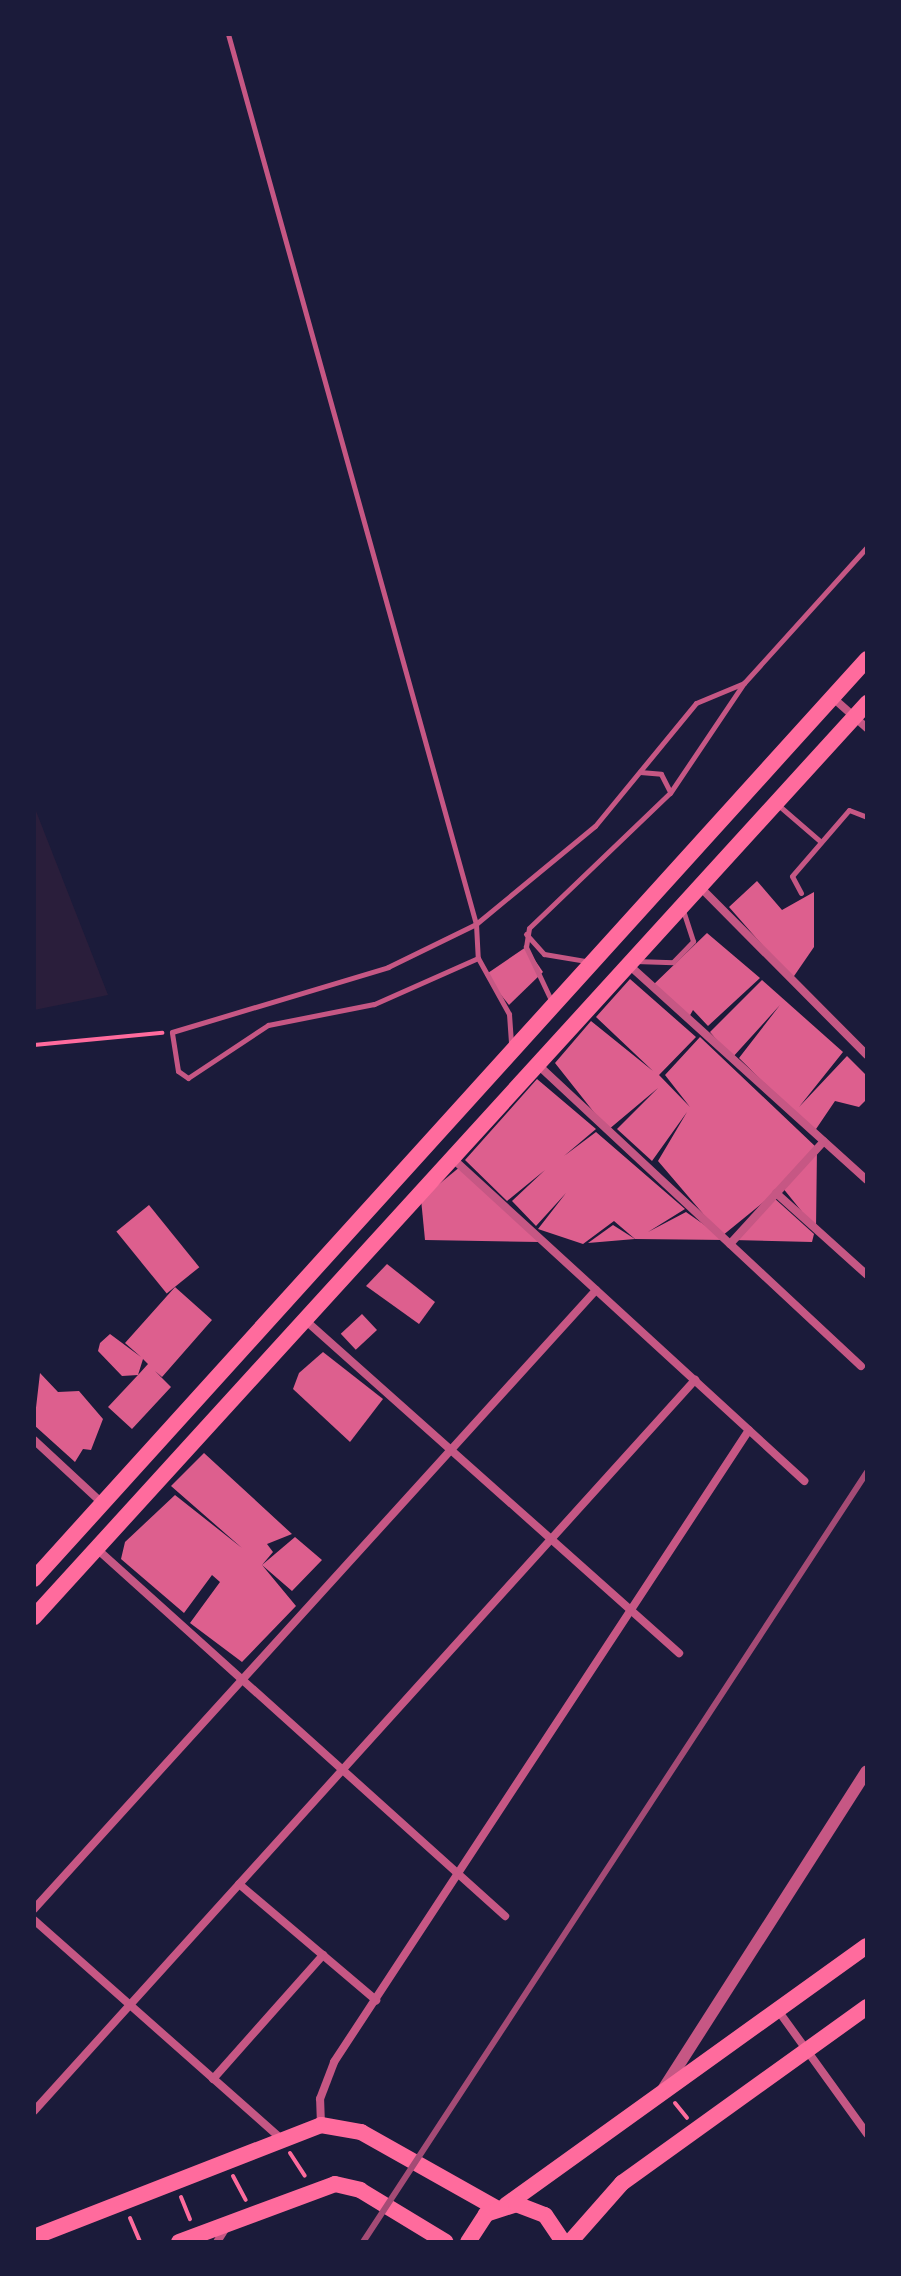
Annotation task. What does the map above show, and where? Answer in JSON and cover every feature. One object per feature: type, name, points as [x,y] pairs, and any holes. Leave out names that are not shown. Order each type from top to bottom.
[{"type":"main road","points":[[34,1579],[867,659]]},
{"type":"main road","points":[[34,1617],[776,803],[861,722],[867,703]]},
{"type":"main road","points":[[551,1007],[571,1026]]},
{"type":"main road","points":[[468,2242],[501,2207],[867,1946]]},
{"type":"main road","points":[[570,2242],[622,2183],[867,2007]]},
{"type":"main road","points":[[34,2237],[279,2137],[321,2125],[361,2132],[501,2207],[537,2209],[563,2242]]},
{"type":"main road","points":[[179,2242],[313,2188],[360,2190],[446,2242]]},
{"type":"street","points":[[832,697],[861,722]]},
{"type":"street","points":[[700,887],[867,1055]]},
{"type":"street","points":[[632,963],[867,1180]]},
{"type":"street","points":[[537,1064],[861,1366]]},
{"type":"street","points":[[730,1244],[824,1141]]},
{"type":"street","points":[[452,1158],[805,1481]]},
{"type":"street","points":[[776,1193],[867,1275]]},
{"type":"street","points":[[34,1909],[596,1290]]},
{"type":"street","points":[[304,1319],[679,1653]]},
{"type":"street","points":[[34,2111],[695,1380]]},
{"type":"street","points":[[321,2125],[327,2073],[749,1430]]},
{"type":"street","points":[[34,1440],[103,1504]]},
{"type":"street","points":[[96,1548],[505,1916]]},
{"type":"street","points":[[664,2088],[867,1771]]},
{"type":"street","points":[[239,1884],[376,2000]]},
{"type":"street","points":[[34,1920],[279,2137]]},
{"type":"street","points":[[213,2079],[323,1955]]},
{"type":"street","points":[[777,2009],[867,2134]]},
{"type":"street","points":[[217,2242],[230,2221]]},
{"type":"lane","points":[[228,34],[476,924],[478,958],[487,980],[509,1014],[510,1052]]},
{"type":"lane","points":[[526,934],[670,793],[744,683],[867,547]]},
{"type":"lane","points":[[478,958],[374,1004],[268,1025],[188,1078],[178,1071],[172,1032],[388,967],[476,924],[544,874],[640,772],[696,703],[744,683]]},
{"type":"lane","points":[[640,772],[661,774],[670,793]]},
{"type":"lane","points":[[776,803],[821,842]]},
{"type":"lane","points":[[801,893],[790,879],[821,842],[852,808],[867,817]]},
{"type":"lane","points":[[632,963],[673,962],[693,941],[682,908]]},
{"type":"lane","points":[[526,934],[544,954],[595,959]]},
{"type":"lane","points":[[526,934],[551,1007]]},
{"type":"path","points":[[34,1045],[172,1032]]},
{"type":"path","points":[[664,2088],[695,2129]]},
{"type":"path","points":[[279,2137],[313,2188]]},
{"type":"path","points":[[225,2160],[252,2212]]},
{"type":"path","points":[[174,2180],[197,2235]]},
{"type":"path","points":[[123,2201],[140,2242]]},
{"type":"shaded area","points":[[34,806],[108,995],[34,1010]]},
{"type":"building","points":[[757,881],[782,910],[814,892],[814,947],[792,979],[729,907]]},
{"type":"building","points":[[707,933],[760,978],[708,1026],[693,1010],[688,1019],[652,986]]},
{"type":"building","points":[[526,947],[543,972],[509,1005],[485,975]]},
{"type":"building","points":[[630,979],[696,1037],[659,1075],[690,1107],[665,1075],[700,1037],[817,1148],[816,1229],[782,1187],[722,1236],[658,1161],[687,1112],[652,1161],[617,1129],[658,1088],[608,1130],[555,1063],[591,1021],[653,1071],[596,1017]]},
{"type":"building","points":[[762,980],[843,1052],[799,1107],[847,1056],[867,1076],[867,1099],[859,1107],[835,1101],[814,1132],[739,1058],[780,1005],[732,1058],[710,1032]]},
{"type":"building","points":[[537,1079],[596,1129],[564,1156],[596,1132],[685,1209],[648,1232],[686,1212],[726,1240],[635,1239],[614,1221],[583,1244],[538,1229],[566,1193],[536,1226],[512,1201],[545,1170],[507,1201],[465,1160]]},
{"type":"building","points":[[461,1166],[539,1242],[425,1240],[421,1199]]},
{"type":"building","points":[[773,1197],[814,1234],[812,1242],[733,1240]]},
{"type":"building","points":[[149,1205],[199,1267],[167,1294],[116,1231]]},
{"type":"building","points":[[613,1225],[635,1239],[588,1243]]},
{"type":"building","points":[[387,1264],[435,1302],[419,1324],[366,1286]]},
{"type":"building","points":[[175,1287],[212,1320],[162,1377],[155,1371],[171,1387],[132,1429],[108,1407],[138,1375],[122,1376],[98,1351],[100,1343],[110,1334],[141,1357],[125,1343]],"holes":[[[143,1359],[148,1364],[138,1375]]]},
{"type":"building","points":[[362,1314],[377,1330],[356,1350],[341,1334]]},
{"type":"building","points":[[323,1352],[383,1399],[350,1442],[293,1389],[299,1373]]},
{"type":"building","points":[[40,1373],[58,1392],[79,1391],[103,1419],[91,1450],[83,1449],[75,1462],[34,1425]]},
{"type":"building","points":[[204,1453],[292,1534],[267,1544],[273,1552],[262,1565],[296,1606],[242,1662],[190,1623],[220,1582],[212,1575],[184,1613],[121,1559],[125,1542],[175,1495],[242,1548],[171,1486]]},
{"type":"building","points":[[295,1537],[322,1560],[292,1591],[262,1565]]},
{"type":"railway","points":[[363,2242],[867,1472]]}]
